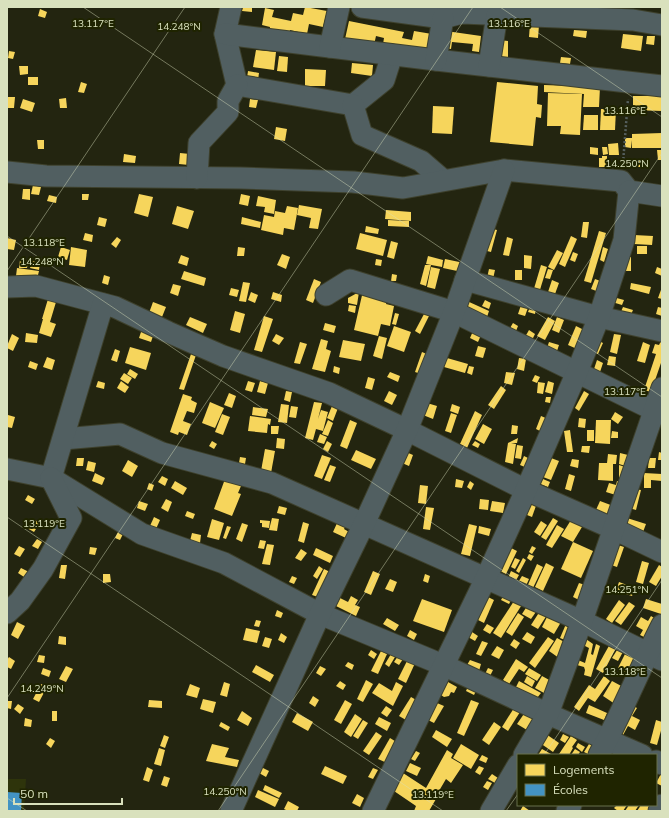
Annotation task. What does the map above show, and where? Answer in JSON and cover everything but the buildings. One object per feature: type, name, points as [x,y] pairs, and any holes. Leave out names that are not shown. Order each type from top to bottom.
[{"type":"street","points":[[197,178],[199,143],[228,112],[228,101],[237,84],[225,34],[231,7]]},
{"type":"street","points":[[330,46],[339,7]]},
{"type":"street","points":[[362,7],[443,18],[462,13],[633,20],[662,25]]},
{"type":"street","points":[[489,66],[497,15]]},
{"type":"street","points":[[436,60],[443,18]]},
{"type":"street","points":[[225,34],[662,86]]},
{"type":"street","points":[[237,84],[353,105],[384,80],[392,55]]},
{"type":"street","points":[[353,105],[362,135],[421,161],[443,180]]},
{"type":"street","points":[[231,811],[320,614],[364,524],[407,430],[454,312],[504,170]]},
{"type":"street","points":[[7,172],[46,176],[353,182],[403,188],[504,170],[625,186],[662,196]]},
{"type":"street","points":[[373,811],[486,578],[577,372],[599,317],[624,240],[625,186]]},
{"type":"street","points":[[326,295],[350,280],[454,312],[658,413]]},
{"type":"street","points":[[465,280],[599,317],[662,331]]},
{"type":"street","points":[[7,287],[36,286],[116,307],[223,356],[329,392],[526,490],[614,528],[662,552]]},
{"type":"street","points":[[7,613],[20,601],[43,569],[71,518],[51,478],[103,304]]},
{"type":"street","points":[[525,754],[548,714],[614,528],[658,413],[662,388]]},
{"type":"street","points":[[63,439],[120,434],[162,453],[272,482],[582,621],[655,657]]},
{"type":"street","points":[[7,469],[51,478],[142,534],[224,563],[320,614],[443,665],[548,714],[603,747],[637,754]]},
{"type":"street","points":[[603,747],[655,657],[662,625]]},
{"type":"street","points":[[491,811],[517,767]]},
{"type":"street","points":[[659,811],[662,805]]},
{"type":"path","points":[[625,186],[630,82]]},
{"type":"shaded area","points":[[7,779],[26,779],[24,811],[7,811]]}]
